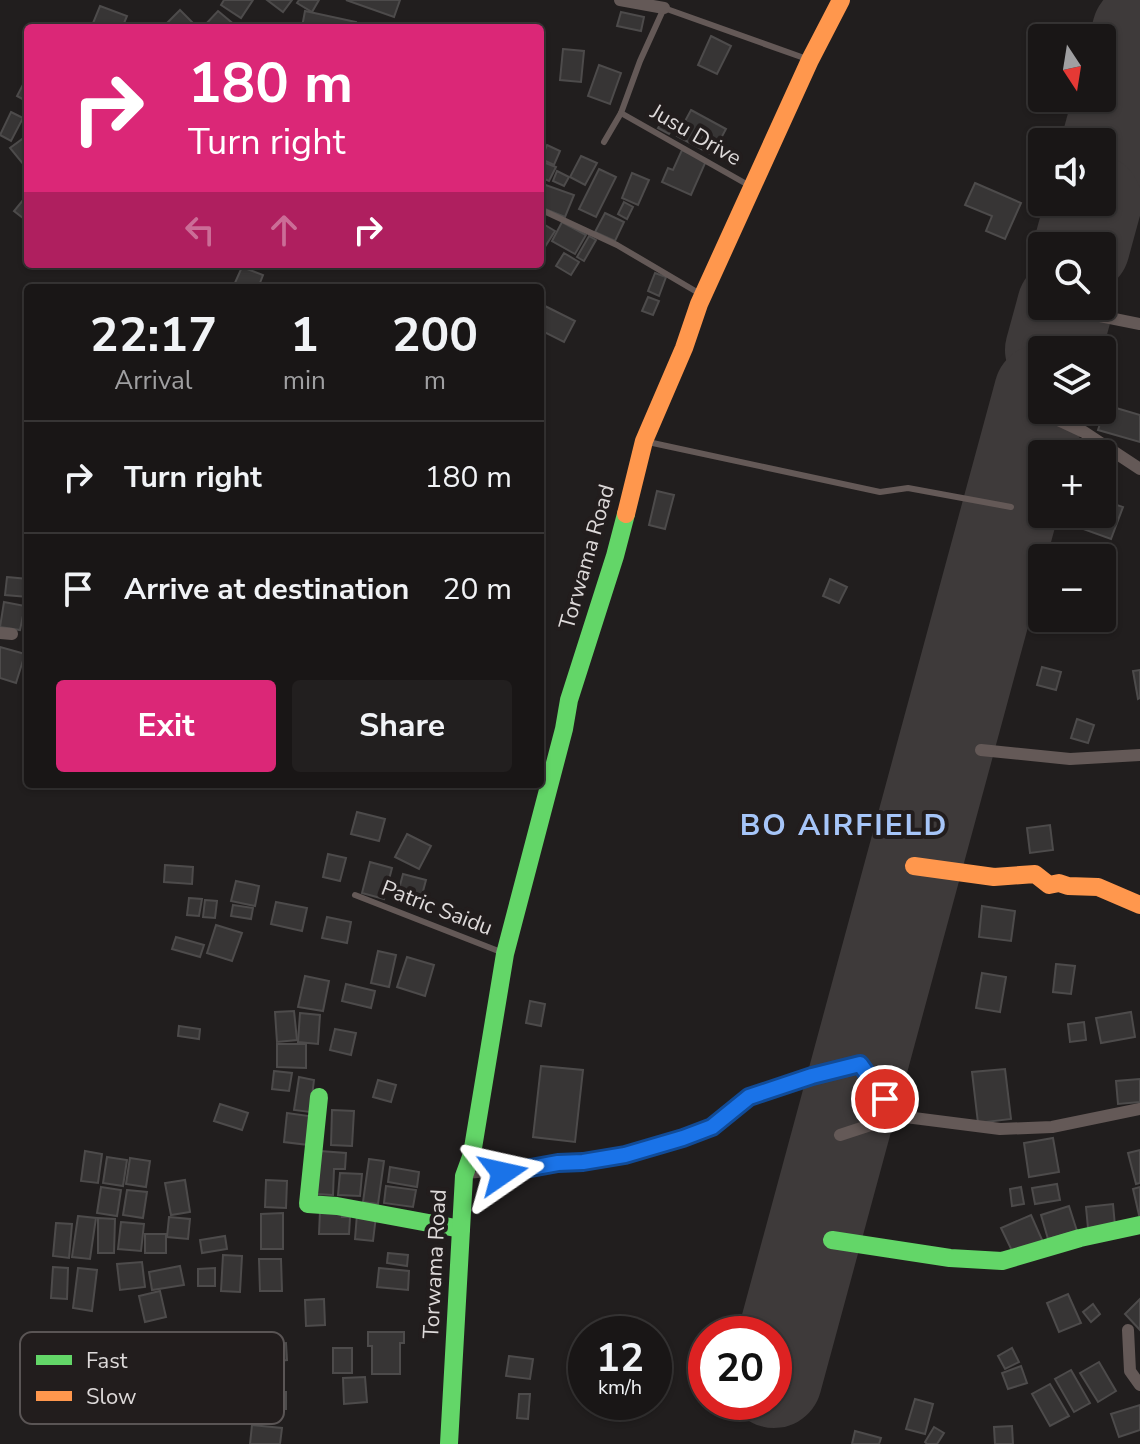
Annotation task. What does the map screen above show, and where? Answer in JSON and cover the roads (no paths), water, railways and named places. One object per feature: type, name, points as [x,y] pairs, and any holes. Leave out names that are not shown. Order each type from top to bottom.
[{"type":"main road","name":"Torwama Road","points":[[449,1444],[464,1176],[472,1154],[505,954],[569,700],[615,556],[644,441],[704,295],[810,60],[841,0]]},
{"type":"main road","points":[[914,866],[994,877],[1035,874],[1049,885],[1059,883],[1098,887],[1140,905]]},
{"type":"main road","points":[[319,1097],[308,1204],[337,1206],[461,1229]]},
{"type":"main road","points":[[832,1240],[950,1258],[1002,1261],[1080,1238],[1140,1225]]},
{"type":"street","points":[[620,0],[664,8]]},
{"type":"street","points":[[1116,319],[1140,324]]},
{"type":"street","points":[[1067,424],[1140,469]]},
{"type":"street","points":[[981,750],[1070,759],[1140,755]]},
{"type":"street","points":[[860,1064],[898,1116]]},
{"type":"street","points":[[840,1135],[898,1116],[1000,1129],[1052,1127],[1140,1109]]},
{"type":"street","points":[[1128,1330],[1130,1371],[1140,1385]]},
{"type":"lane","points":[[604,142],[621,113],[664,8],[810,60]]},
{"type":"lane","name":"Jusu Drive","points":[[621,113],[753,188]]},
{"type":"lane","points":[[546,212],[617,245],[704,295]]},
{"type":"lane","points":[[644,441],[880,492],[908,488],[1011,507]]},
{"type":"lane","name":"Patric Saidu","points":[[355,895],[505,954]]},
{"type":"lane","points":[[464,1176],[625,1155],[712,1127],[749,1097],[860,1064]]},
{"type":"district","name":"BO AIRFIELD","points":[[844,825]]}]
